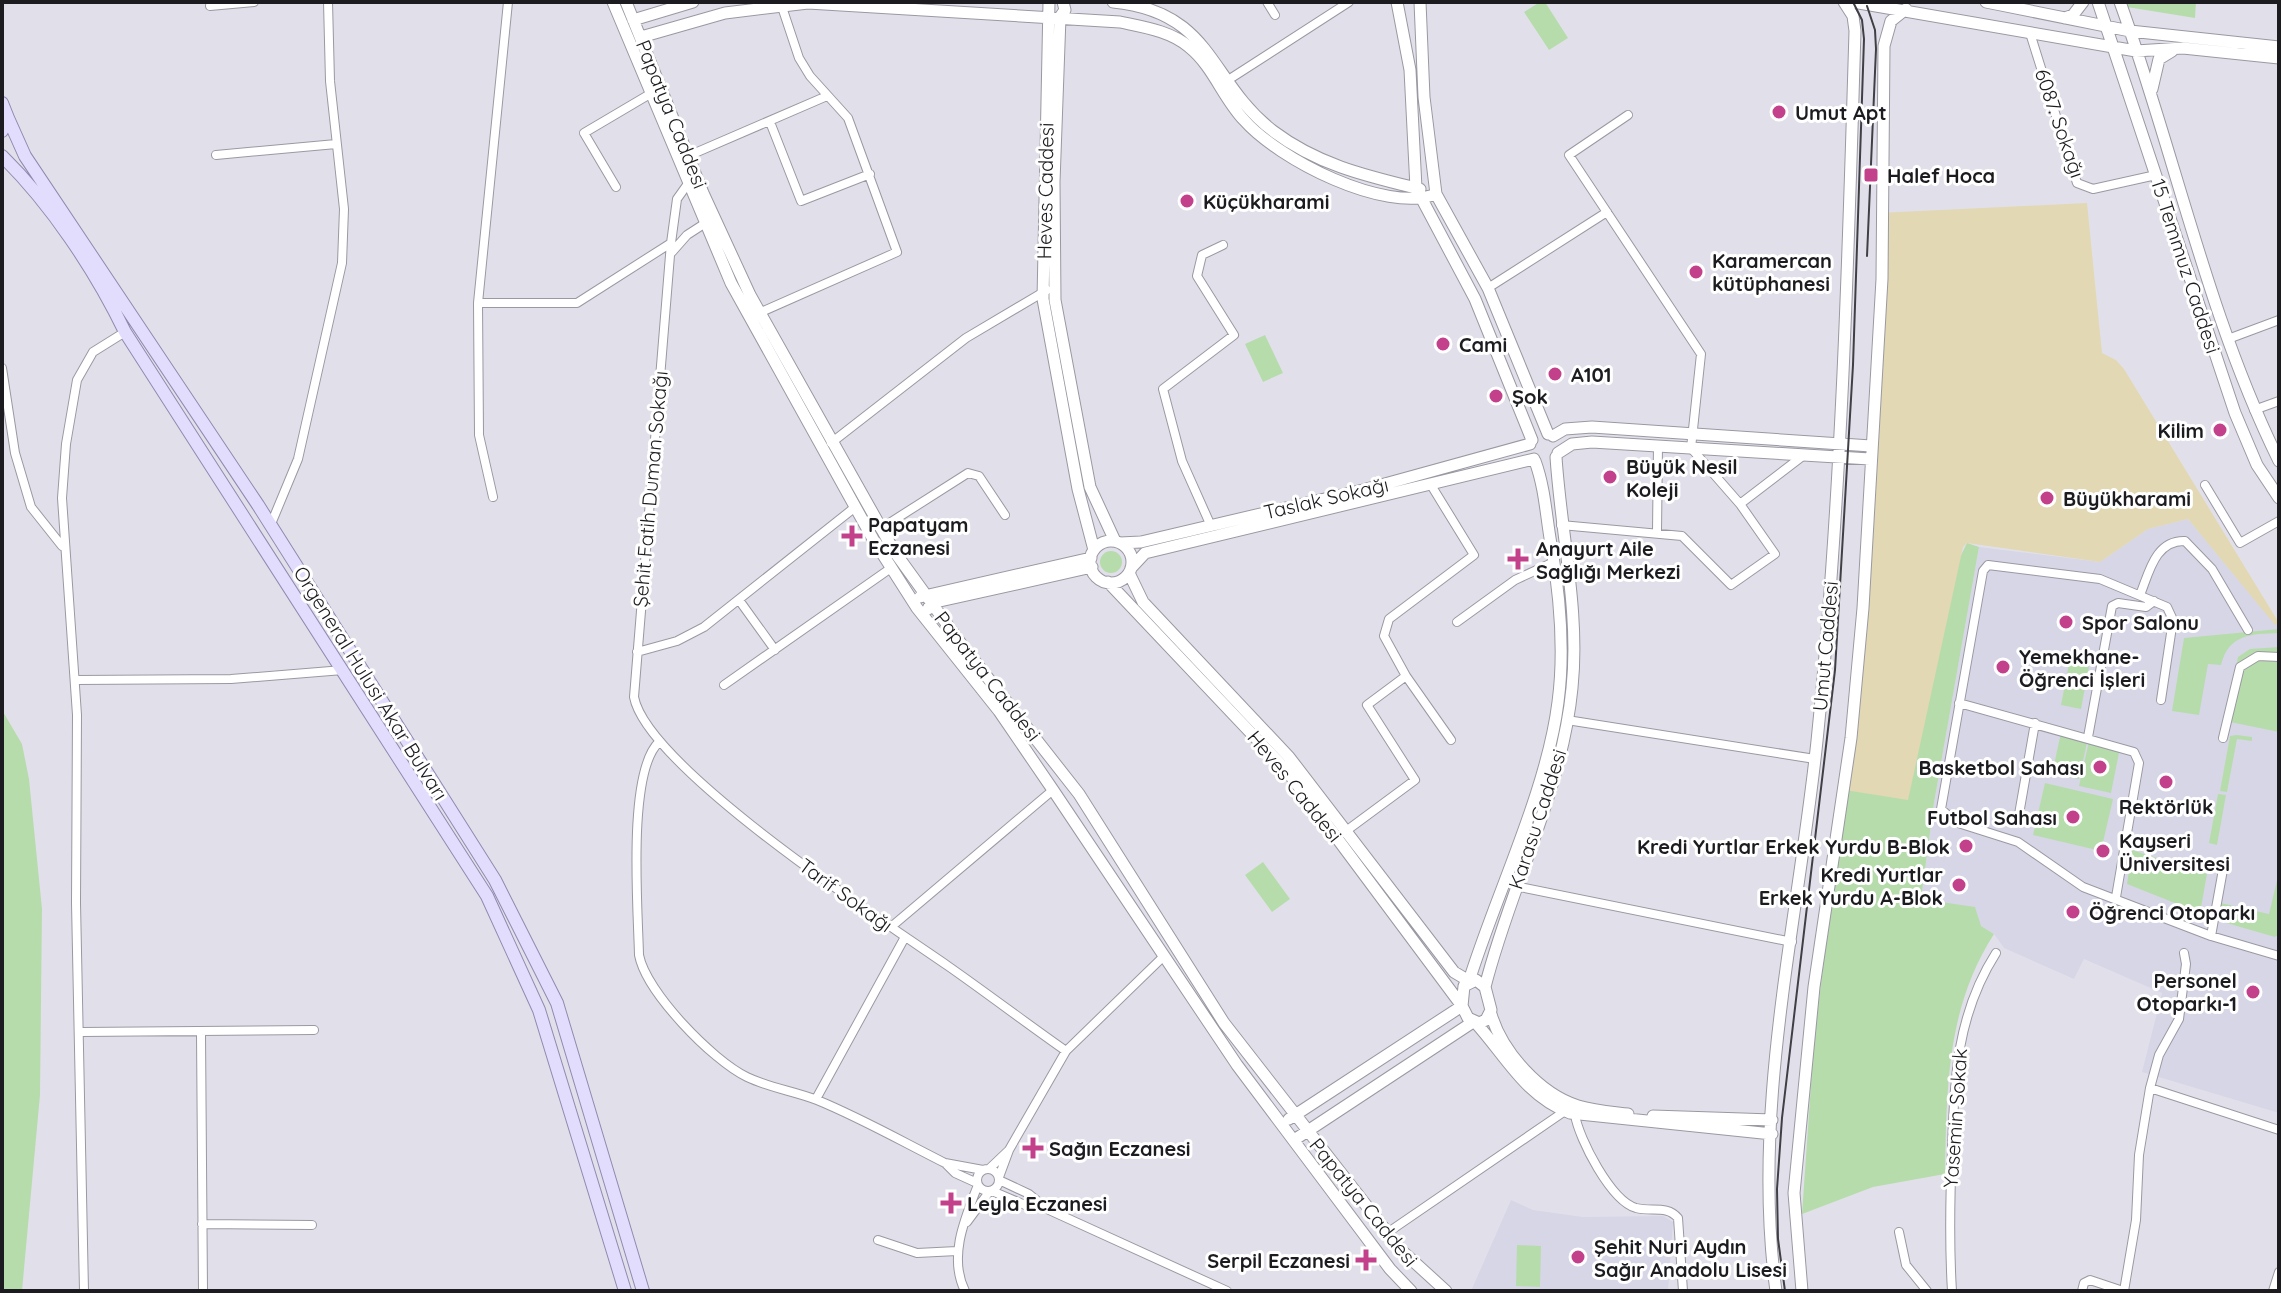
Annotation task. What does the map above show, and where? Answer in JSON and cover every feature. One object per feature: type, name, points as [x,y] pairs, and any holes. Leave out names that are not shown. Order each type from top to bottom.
[{"type":"main road","name":"Orgeneral Hulusi Akar Bulvarı","points":[[2,103],[25,156],[271,524],[495,880],[557,1003],[643,1291]]},
{"type":"main road","points":[[2,131],[8,118]]},
{"type":"main road","name":"Orgeneral Hulusi Akar Bulvarı","points":[[2,156],[16,170],[92,274],[125,332],[487,896],[539,1010],[625,1291]]},
{"type":"main road","points":[[2,165],[16,170]]},
{"type":"street","points":[[210,6],[254,2]]},
{"type":"street","points":[[271,524],[298,459],[340,278],[344,209],[336,144],[328,2]]},
{"type":"street","points":[[493,497],[479,435],[478,303],[508,2]]},
{"type":"street","name":"Papatya Caddesi","points":[[613,2],[650,94],[693,183],[754,328],[891,568],[1079,794],[1205,996],[1306,1130],[1411,1262],[1446,1291]]},
{"type":"street","name":"Papatya Caddesi","points":[[626,2],[688,156],[693,183]]},
{"type":"street","points":[[633,20],[693,2]]},
{"type":"street","points":[[1049,2],[1046,9],[1056,17]]},
{"type":"street","points":[[1056,17],[1065,10],[1063,2]]},
{"type":"street","points":[[1113,2],[1132,4],[1175,19],[1198,39],[1253,130],[1289,157],[1336,179],[1418,194],[1436,194]]},
{"type":"street","points":[[1267,2],[1275,15]]},
{"type":"street","points":[[1224,83],[1349,2]]},
{"type":"street","points":[[1397,2],[1410,70],[1418,194],[1475,299],[1531,442],[1534,460],[1544,463],[1581,442],[1870,459]]},
{"type":"street","points":[[1420,2],[1425,114],[1436,194],[1488,288],[1557,455]]},
{"type":"street","name":"Umut Caddesi","points":[[1776,1291],[1768,1232],[1772,1120],[1815,759],[1841,444],[1855,31],[1853,16],[1844,2]]},
{"type":"street","points":[[1853,2],[2136,51],[2183,48],[2279,58]]},
{"type":"street","points":[[1986,2],[2130,31],[2279,47]]},
{"type":"street","points":[[2065,18],[2073,15],[2083,2]]},
{"type":"street","name":"15 Temmuz Caddesi","points":[[2098,2],[2235,413],[2257,465],[2279,498]]},
{"type":"street","name":"15 Temmuz Caddesi","points":[[2120,2],[2228,339],[2254,410],[2279,461]]},
{"type":"street","points":[[641,37],[699,19],[781,4],[858,3],[1112,21],[1163,33],[1188,46],[1224,83]]},
{"type":"street","points":[[759,313],[897,252],[848,118],[799,58],[781,4]]},
{"type":"street","name":"Umut Caddesi","points":[[1802,1291],[1794,1193],[1814,987],[1856,690],[1882,279],[1884,46],[1891,21],[1906,9]]},
{"type":"street","name":"Heves Caddesi","points":[[1056,17],[1059,51],[1054,285],[1060,340],[1090,487],[1117,542]]},
{"type":"street","name":"Heves Caddesi","points":[[1056,17],[1043,292],[1050,351],[1092,558]]},
{"type":"street","name":"6087. Sokağı","points":[[2030,33],[2077,183],[2093,189],[2156,175]]},
{"type":"street","points":[[2151,98],[2159,59],[2165,53],[2183,48]]},
{"type":"street","points":[[616,187],[584,133],[650,94]]},
{"type":"street","points":[[688,156],[827,96]]},
{"type":"street","points":[[1561,525],[1657,532],[1688,540],[1731,585],[1775,554],[1740,504],[1691,448],[1701,354],[1569,155],[1628,115]]},
{"type":"street","points":[[770,122],[801,201],[870,174]]},
{"type":"street","points":[[216,155],[336,144]]},
{"type":"street","name":"Şehit Fatih Duman Sokağı","points":[[642,720],[634,697],[671,243],[677,199],[693,183]]},
{"type":"street","points":[[1488,288],[1607,212]]},
{"type":"street","points":[[670,257],[682,239],[709,221]]},
{"type":"street","name":"Papatya Caddesi","points":[[709,221],[922,603],[1281,1124],[1390,1269],[1411,1291]]},
{"type":"street","points":[[478,303],[577,303],[671,243]]},
{"type":"street","points":[[1211,526],[1182,461],[1163,389],[1234,335],[1197,276],[1202,255],[1223,245]]},
{"type":"street","points":[[831,443],[966,338],[1054,285]]},
{"type":"street","points":[[2228,339],[2279,320]]},
{"type":"street","points":[[84,1291],[75,680],[63,547],[63,473],[77,380],[93,352],[125,332]]},
{"type":"street","points":[[2,368],[15,453],[31,507],[63,547]]},
{"type":"street","points":[[2254,410],[2279,401]]},
{"type":"street","points":[[1531,442],[1539,434],[1550,435],[1577,427],[1871,446]]},
{"type":"street","name":"Taslak Sokağı","points":[[1117,542],[1211,526],[1363,490],[1531,442]]},
{"type":"street","points":[[1657,532],[1658,445]]},
{"type":"street","name":"Karasu Caddesi","points":[[1485,987],[1515,886],[1543,811],[1567,720],[1573,628],[1561,525],[1557,455]]},
{"type":"street","points":[[1740,504],[1804,455]]},
{"type":"street","name":"Taslak Sokağı","points":[[1130,570],[1145,553],[1534,460]]},
{"type":"street","name":"Karasu Caddesi","points":[[1462,1006],[1464,986],[1469,981],[1545,762],[1555,723],[1561,661],[1554,562],[1542,481],[1534,460]]},
{"type":"street","points":[[880,529],[968,473],[979,476],[1005,515]]},
{"type":"street","points":[[1431,485],[1474,555],[1389,619],[1385,642],[1451,740]]},
{"type":"street","points":[[2205,485],[2240,543],[2279,521]]},
{"type":"street","points":[[637,652],[691,635],[854,508]]},
{"type":"street","points":[[2140,595],[2157,553],[2167,544],[2185,541],[2212,569],[2248,630]]},
{"type":"street","points":[[922,603],[1092,558],[1103,543],[1117,542],[1129,551],[1130,570],[1120,581],[1108,582],[1098,577],[1092,558]]},
{"type":"street","points":[[1457,622],[1515,580],[1554,562]]},
{"type":"street","points":[[2161,700],[2173,617],[2167,607],[2100,579],[1988,565],[1983,571],[1940,800],[1946,817],[2018,842],[2070,880],[2211,936],[2279,956]]},
{"type":"street","points":[[724,685],[891,568]]},
{"type":"street","name":"Heves Caddesi","points":[[1130,570],[1143,602],[1267,731],[1454,972],[1469,981]]},
{"type":"street","name":"Heves Caddesi","points":[[1108,582],[1287,771],[1474,1022]]},
{"type":"street","points":[[739,600],[775,650]]},
{"type":"street","points":[[2088,737],[2112,606],[2118,603],[2146,607],[2154,601]]},
{"type":"street","points":[[2223,738],[2240,667],[2258,656],[2279,657]]},
{"type":"street","points":[[75,680],[218,680],[343,670]]},
{"type":"street","points":[[1346,831],[1415,780],[1367,705],[1406,676]]},
{"type":"street","points":[[1959,703],[2129,748],[2138,758],[2116,897]]},
{"type":"street","name":"Tarif Sokağı","points":[[642,720],[659,742],[695,776],[814,873],[1066,1051]]},
{"type":"street","points":[[1567,720],[1815,759]]},
{"type":"street","points":[[2018,820],[2035,723]]},
{"type":"street","points":[[659,742],[648,757],[637,817],[639,955],[650,983],[701,1042],[743,1075],[774,1089],[816,1099],[945,1163],[986,1170],[1029,1194],[1047,1209]]},
{"type":"street","points":[[891,927],[1053,790]]},
{"type":"street","points":[[2211,936],[2224,864]]},
{"type":"street","points":[[1515,886],[1792,942]]},
{"type":"street","points":[[816,1099],[905,937]]},
{"type":"street","name":"Yasemin Sokak","points":[[1952,1291],[1949,1234],[1956,1065],[1969,1006],[1996,953]]},
{"type":"street","points":[[2082,1291],[2084,1283],[2090,1280],[2123,1291],[2136,1220],[2139,1155],[2150,1088],[2159,1055],[2179,1019],[2186,964],[2184,953]]},
{"type":"street","points":[[967,1222],[999,1178],[1009,1150],[1066,1051],[1164,956]]},
{"type":"street","points":[[1469,981],[1480,981],[1485,987],[1498,1033],[1526,1070],[1547,1090],[1576,1106],[1660,1116],[1772,1120]]},
{"type":"street","points":[[1281,1124],[1462,1006]]},
{"type":"street","points":[[1294,1140],[1474,1022],[1483,1022],[1491,1014]]},
{"type":"street","points":[[1474,1022],[1527,1086],[1570,1113],[1772,1134]]},
{"type":"street","points":[[81,1032],[201,1034],[314,1030]]},
{"type":"street","points":[[201,1034],[203,1291]]},
{"type":"street","points":[[2150,1088],[2279,1130]]},
{"type":"street","points":[[1387,1233],[1570,1113]]},
{"type":"street","points":[[1570,1113],[1579,1137],[1621,1198],[1640,1209],[1669,1210],[1678,1218],[1683,1291]]},
{"type":"street","points":[[965,1291],[957,1251],[978,1184],[986,1170],[1009,1150]]},
{"type":"street","points":[[945,1163],[955,1173],[991,1191],[1025,1205],[1047,1209],[1227,1291]]},
{"type":"street","points":[[202,1224],[312,1225]]},
{"type":"street","points":[[1899,1232],[1906,1265],[1927,1291]]},
{"type":"street","points":[[878,1240],[917,1253],[957,1251]]},
{"type":"street","points":[[2273,1291],[2279,1272]]},
{"type":"shaded area","name":"Kayseri Üniversitesi","points":[[2188,519],[2275,624],[2279,623],[2279,1113],[2142,1072],[2162,993],[2084,959],[2074,979],[2004,948],[1994,934],[1981,926],[1921,899],[1934,803],[1979,547],[2100,562],[2148,529]]},
{"type":"shaded area","name":"Şehit Nuri Aydın Sağır Anadolu Lisesi","points":[[1511,1200],[1533,1210],[1583,1217],[1663,1216],[1673,1222],[1668,1291],[1471,1291]]},
{"type":"green space","points":[[1545,2],[1568,38],[1549,50],[1524,12]]},
{"type":"green space","points":[[2125,2],[2196,2],[2195,18],[2127,7]]},
{"type":"green space","points":[[1265,335],[1283,373],[1263,382],[1245,344]]},
{"type":"green space","points":[[1967,543],[1979,547],[1934,803],[1921,899],[1975,907],[1981,926],[1994,934],[1978,962],[1958,1020],[1949,1080],[1945,1174],[1873,1187],[1802,1214],[1814,1041],[1845,790]]},
{"type":"green space","points":[[1111,551],[1119,554],[1122,562],[1119,570],[1111,573],[1103,570],[1100,562],[1103,554]]},
{"type":"green space","points":[[2279,629],[2279,633],[2242,638],[2230,647],[2221,665],[2208,664],[2199,715],[2172,711],[2184,638]]},
{"type":"green space","points":[[2279,647],[2279,732],[2225,721],[2238,657],[2250,649]]},
{"type":"green space","points":[[2081,654],[2091,656],[2081,709],[2061,705],[2070,658],[2079,659]]},
{"type":"green space","points":[[2,710],[22,744],[29,779],[42,909],[40,1095],[22,1291],[2,1291]]},
{"type":"green space","points":[[2062,728],[2089,734],[2079,779],[2052,774]]},
{"type":"green space","points":[[2230,736],[2252,737],[2252,741],[2237,739],[2227,792],[2220,791]]},
{"type":"green space","name":"Basketbol Sahası","points":[[2089,741],[2120,748],[2111,793],[2079,786]]},
{"type":"green space","name":"Futbol Sahası","points":[[2045,783],[2113,799],[2101,851],[2033,835]]},
{"type":"green space","points":[[2218,794],[2226,795],[2217,845],[2209,843]]},
{"type":"green space","points":[[2132,850],[2207,874],[2200,913],[2127,884]]},
{"type":"green space","points":[[1263,862],[1290,899],[1272,912],[1245,875]]},
{"type":"green space","points":[[2279,872],[2279,934],[2275,937],[2216,920],[2212,901],[2269,914]]},
{"type":"green space","points":[[1517,1245],[1541,1246],[1540,1287],[1516,1286]]},
{"type":"sand","points":[[2087,203],[2102,353],[2116,360],[2124,369],[2279,623],[2275,625],[2188,519],[2148,529],[2100,562],[1967,543],[1963,547],[1908,800],[1845,790],[1876,357],[1878,213]]},
{"type":"tram line","points":[[1785,1291],[1778,1239],[1777,1189],[1782,1118],[1835,670],[1853,365],[1864,39],[1862,20],[1853,2]]},
{"type":"tram line","points":[[1867,6],[1875,30],[1876,49],[1867,256]]},
{"type":"place","name":"Umut Apt","points":[[1779,112]]},
{"type":"place","name":"Halef Hoca","points":[[1871,175]]},
{"type":"place","name":"Küçükharami","points":[[1187,201]]},
{"type":"place","name":"Karamercan kütüphanesi","points":[[1696,272]]},
{"type":"place","name":"Cami","points":[[1443,344]]},
{"type":"place","name":"A101","points":[[1555,374]]},
{"type":"place","name":"Şok","points":[[1496,396]]},
{"type":"place","name":"Kilim","points":[[2220,430]]},
{"type":"place","name":"Büyük Nesil Koleji","points":[[1610,477]]},
{"type":"place","name":"Büyükharami","points":[[2047,498]]},
{"type":"place","name":"Papatyam Eczanesi","points":[[852,536]]},
{"type":"place","name":"Anayurt Aile Sağlığı Merkezi","points":[[1518,559]]},
{"type":"place","name":"Spor Salonu","points":[[2066,622]]},
{"type":"place","name":"Yemekhane- Öğrenci İşleri","points":[[2003,667]]},
{"type":"place","name":"Basketbol Sahası","points":[[2100,767]]},
{"type":"place","name":"Rektörlük","points":[[2166,782]]},
{"type":"place","name":"Futbol Sahası","points":[[2073,817]]},
{"type":"place","name":"Kredi Yurtlar Erkek Yurdu B-Blok","points":[[1966,846]]},
{"type":"place","name":"Kayseri Üniversitesi","points":[[2103,851]]},
{"type":"place","name":"Kredi Yurtlar Erkek Yurdu A-Blok","points":[[1959,885]]},
{"type":"place","name":"Öğrenci Otoparkı","points":[[2073,912]]},
{"type":"place","name":"Personel Otoparkı-1","points":[[2253,992]]},
{"type":"place","name":"Sağın Eczanesi","points":[[1033,1148]]},
{"type":"place","name":"Leyla Eczanesi","points":[[951,1203]]},
{"type":"place","name":"Şehit Nuri Aydın Sağır Anadolu Lisesi","points":[[1578,1257]]},
{"type":"place","name":"Serpil Eczanesi","points":[[1366,1260]]}]
